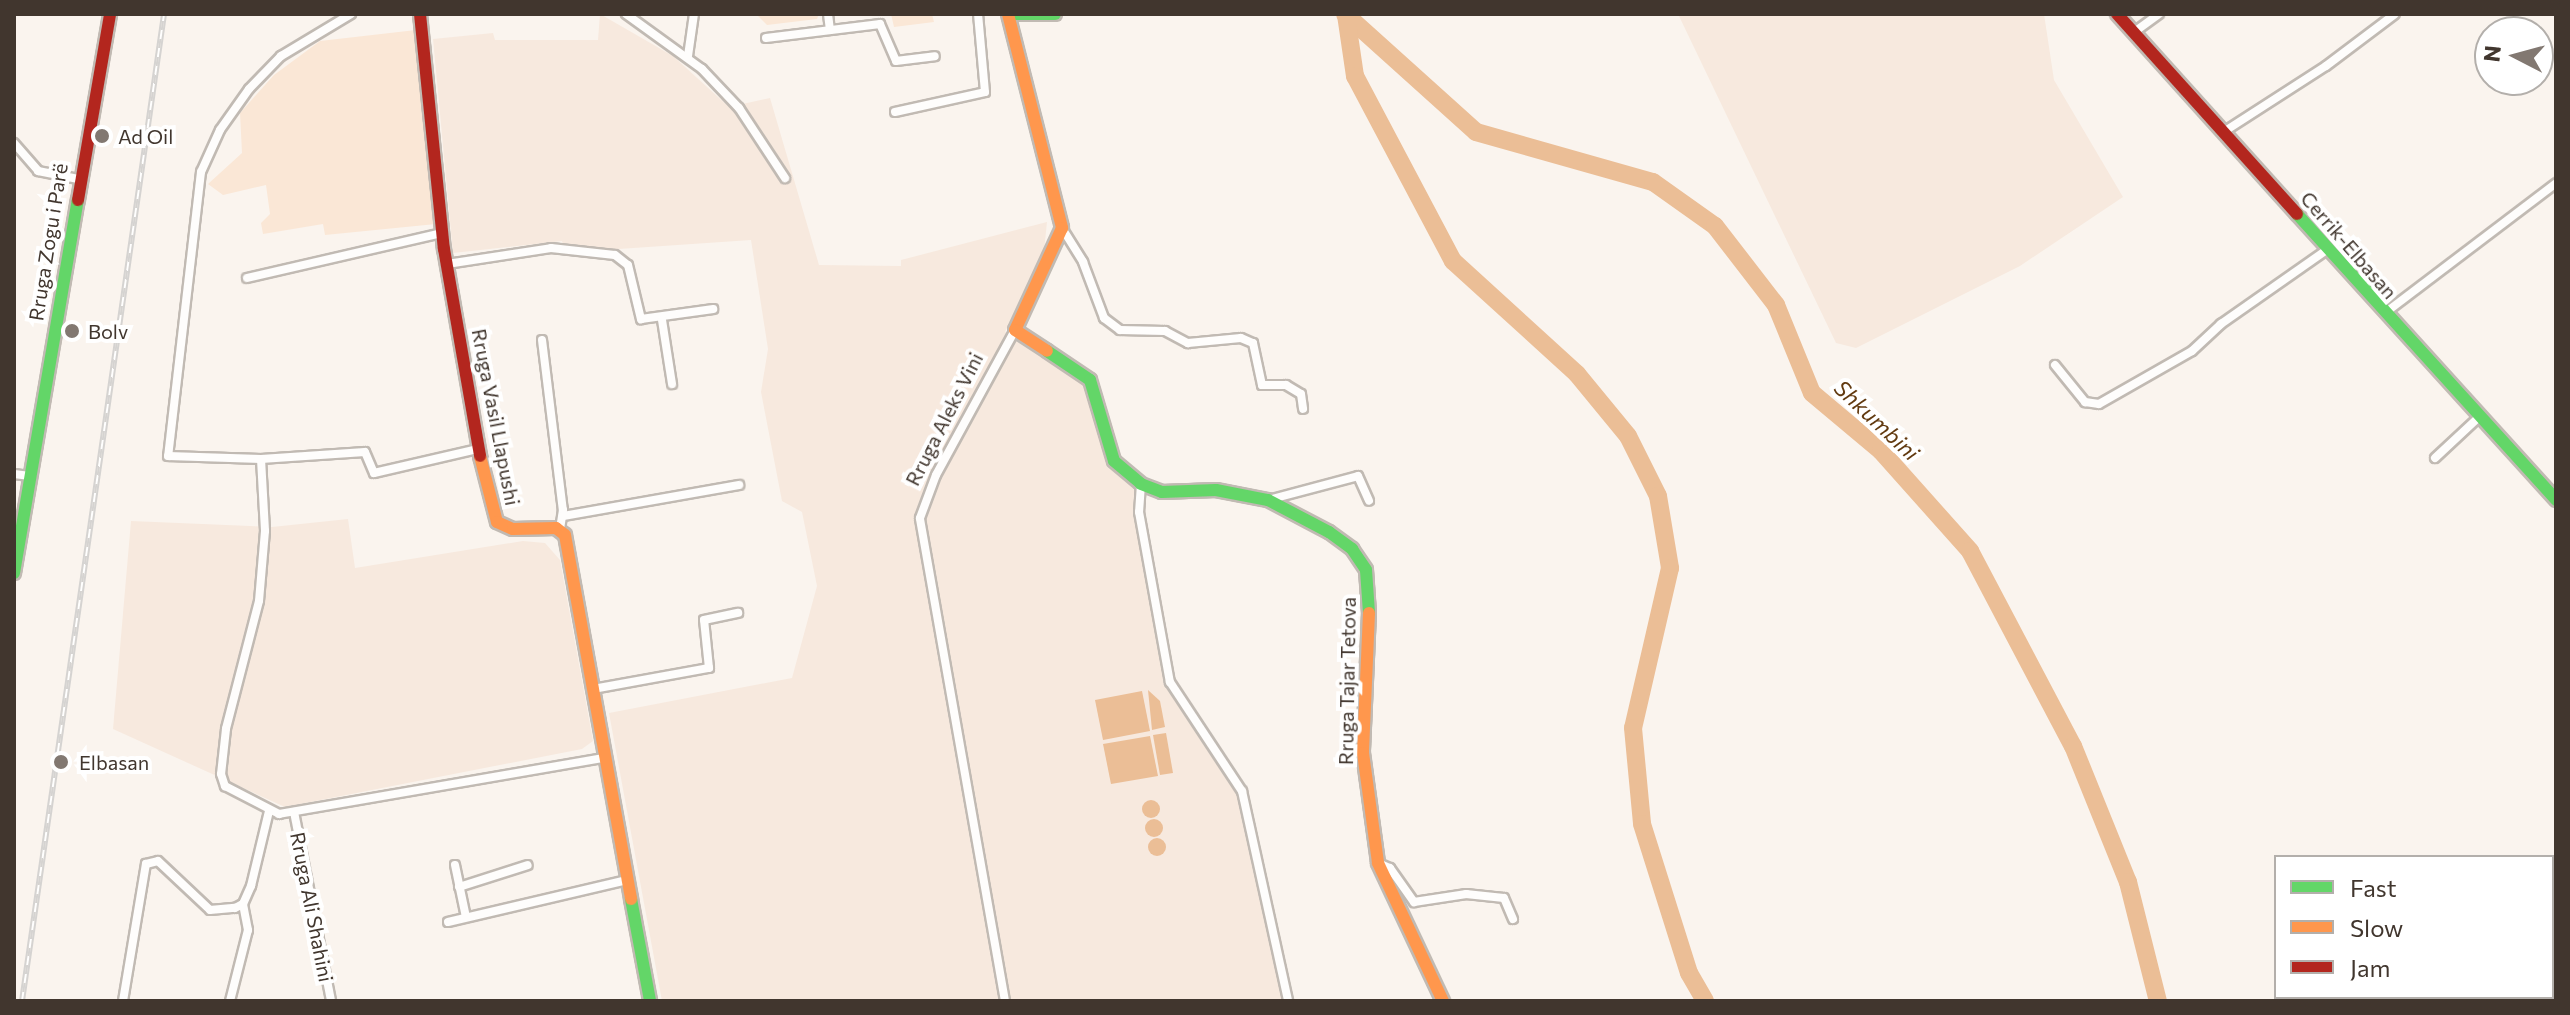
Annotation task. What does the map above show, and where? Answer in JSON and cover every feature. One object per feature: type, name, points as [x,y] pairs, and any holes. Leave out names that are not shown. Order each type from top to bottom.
[{"type":"street","name":"Rruga Zogu i Parë","points":[[14,573],[78,179],[110,14]]},
{"type":"street","points":[[351,14],[281,56],[249,89],[220,130],[201,172],[168,456],[261,459],[365,452],[374,473],[478,449]]},
{"type":"street","name":"Rruga Vasil Llapushi","points":[[420,14],[442,233],[478,449],[497,522],[513,529],[562,522]]},
{"type":"street","points":[[626,14],[688,56],[739,108],[785,178]]},
{"type":"street","points":[[688,56],[694,14]]},
{"type":"street","points":[[828,14],[830,30]]},
{"type":"street","points":[[895,112],[985,92],[978,14]]},
{"type":"street","points":[[1055,14],[1010,14],[1062,228],[1083,262],[1104,318],[1120,330],[1165,331],[1188,343],[1241,338],[1253,343],[1262,385],[1286,385],[1301,394],[1303,409]]},
{"type":"street","name":"Cerrik-Elbasan","points":[[2117,14],[2225,131],[2383,314],[2556,500]]},
{"type":"street","points":[[2133,33],[2159,14]]},
{"type":"street","points":[[2225,131],[2326,66],[2395,14]]},
{"type":"street","points":[[766,38],[880,24],[896,61],[935,56]]},
{"type":"street","points":[[14,143],[38,171],[78,179]]},
{"type":"street","points":[[2383,314],[2556,183]]},
{"type":"street","name":"Rruga Aleks Vini","points":[[1005,1001],[920,518],[936,475],[1015,330],[1062,228]]},
{"type":"street","points":[[247,278],[442,233]]},
{"type":"street","points":[[447,264],[551,248],[615,255],[628,265],[641,319],[662,320],[713,309]]},
{"type":"street","points":[[2055,365],[2085,402],[2099,404],[2192,351],[2221,324],[2328,249]]},
{"type":"street","points":[[662,320],[672,384]]},
{"type":"street","points":[[1015,330],[1090,380],[1114,461],[1141,484],[1139,512],[1170,682],[1242,791],[1288,1001]]},
{"type":"street","points":[[542,340],[562,522],[650,1001]]},
{"type":"street","points":[[2435,458],[2479,417]]},
{"type":"street","points":[[261,459],[265,531],[259,601],[226,729],[221,774],[225,786],[269,811],[294,812],[604,758]]},
{"type":"street","points":[[14,474],[30,476]]},
{"type":"street","points":[[1268,500],[1358,476],[1369,501]]},
{"type":"street","name":"Rruga Tajar Tetova","points":[[1141,484],[1162,492],[1216,490],[1268,500],[1329,532],[1352,549],[1366,570],[1370,595],[1363,753],[1378,863],[1443,1001]]},
{"type":"street","points":[[562,522],[739,485]]},
{"type":"street","points":[[593,689],[709,668],[704,620],[738,613]]},
{"type":"street","points":[[230,1001],[248,930],[243,904],[261,855],[269,811]]},
{"type":"street","name":"Rruga Ali Shahini","points":[[294,812],[331,1001]]},
{"type":"street","points":[[123,1001],[141,876],[149,861],[158,861],[210,910],[243,904]]},
{"type":"street","points":[[1378,863],[1390,868],[1414,902],[1466,894],[1504,898],[1513,919]]},
{"type":"street","points":[[455,865],[466,917]]},
{"type":"street","points":[[459,887],[528,865]]},
{"type":"street","points":[[448,922],[627,880]]},
{"type":"shaded area","points":[[600,14],[673,56],[729,107],[770,98],[819,265],[901,266],[901,260],[1047,222],[1044,251],[1005,332],[1089,383],[1106,459],[1134,482],[1168,680],[1240,788],[1286,1001],[662,1001],[609,713],[792,678],[817,586],[802,512],[782,501],[761,392],[768,349],[751,240],[604,250],[563,246],[562,241],[453,253],[433,39],[493,33],[495,40],[598,40]]},
{"type":"shaded area","points":[[756,14],[819,14],[817,19],[767,25]]},
{"type":"shaded area","points":[[891,14],[932,14],[934,22],[894,27]]},
{"type":"shaded area","points":[[1678,14],[2044,14],[2054,80],[2123,197],[2020,266],[1856,348],[1836,343]]},
{"type":"shaded area","points":[[416,30],[436,224],[325,235],[323,224],[263,234],[261,223],[270,214],[266,185],[223,195],[208,184],[242,153],[240,113],[274,75],[320,41]]},
{"type":"shaded area","points":[[348,519],[355,568],[523,541],[545,543],[560,560],[593,741],[582,749],[285,807],[113,729],[131,521],[272,527]]},
{"type":"shaded area","points":[[1148,690],[1160,701],[1165,727],[1152,730]]},
{"type":"shaded area","points":[[1142,691],[1150,731],[1103,740],[1095,700]]},
{"type":"shaded area","points":[[1166,733],[1173,773],[1160,775],[1153,735]]},
{"type":"shaded area","points":[[1150,736],[1158,776],[1111,784],[1103,744]]},
{"type":"shaded area","points":[[1147,800],[1155,800],[1160,809],[1158,816],[1147,818],[1142,813],[1142,805]]},
{"type":"shaded area","points":[[1150,819],[1158,819],[1163,828],[1161,835],[1150,837],[1145,832],[1145,824]]},
{"type":"shaded area","points":[[1153,838],[1161,838],[1166,847],[1164,854],[1153,856],[1148,851],[1148,843]]},
{"type":"waterway","name":"Shkumbini","points":[[1345,14],[1476,132],[1653,182],[1715,226],[1776,305],[1812,393],[1881,451],[1970,551],[2073,746],[2128,882],[2158,1001]]},
{"type":"waterway","name":"Shkumbini","points":[[1346,15],[1355,76],[1453,261],[1577,374],[1628,436],[1658,496],[1670,568],[1633,728],[1642,824],[1689,973],[1705,1001]]},
{"type":"railway","points":[[22,1001],[164,14]]},
{"type":"traffic: fast","points":[[1011,14],[1055,14]]},
{"type":"traffic: fast","points":[[14,573],[78,200]]},
{"type":"traffic: fast","points":[[2297,214],[2556,500]]},
{"type":"traffic: fast","points":[[1047,351],[1090,380],[1114,461],[1141,484],[1162,492],[1216,490],[1268,500],[1329,532],[1352,549],[1366,570],[1369,613]]},
{"type":"traffic: fast","points":[[631,899],[650,1001]]},
{"type":"traffic: slow","points":[[1008,14],[1062,228],[1015,330],[1047,351]]},
{"type":"traffic: slow","points":[[480,456],[497,522],[513,529],[556,528],[565,535],[631,899]]},
{"type":"traffic: slow","points":[[1369,613],[1363,753],[1378,863],[1443,1001]]},
{"type":"traffic: jam","points":[[78,200],[110,14]]},
{"type":"traffic: jam","points":[[420,14],[444,249],[480,456]]},
{"type":"traffic: jam","points":[[2117,14],[2297,214]]},
{"type":"place","name":"Ad Oil","points":[[102,136]]},
{"type":"place","name":"Bolv","points":[[72,331]]},
{"type":"place","name":"Elbasan","points":[[61,762]]}]
